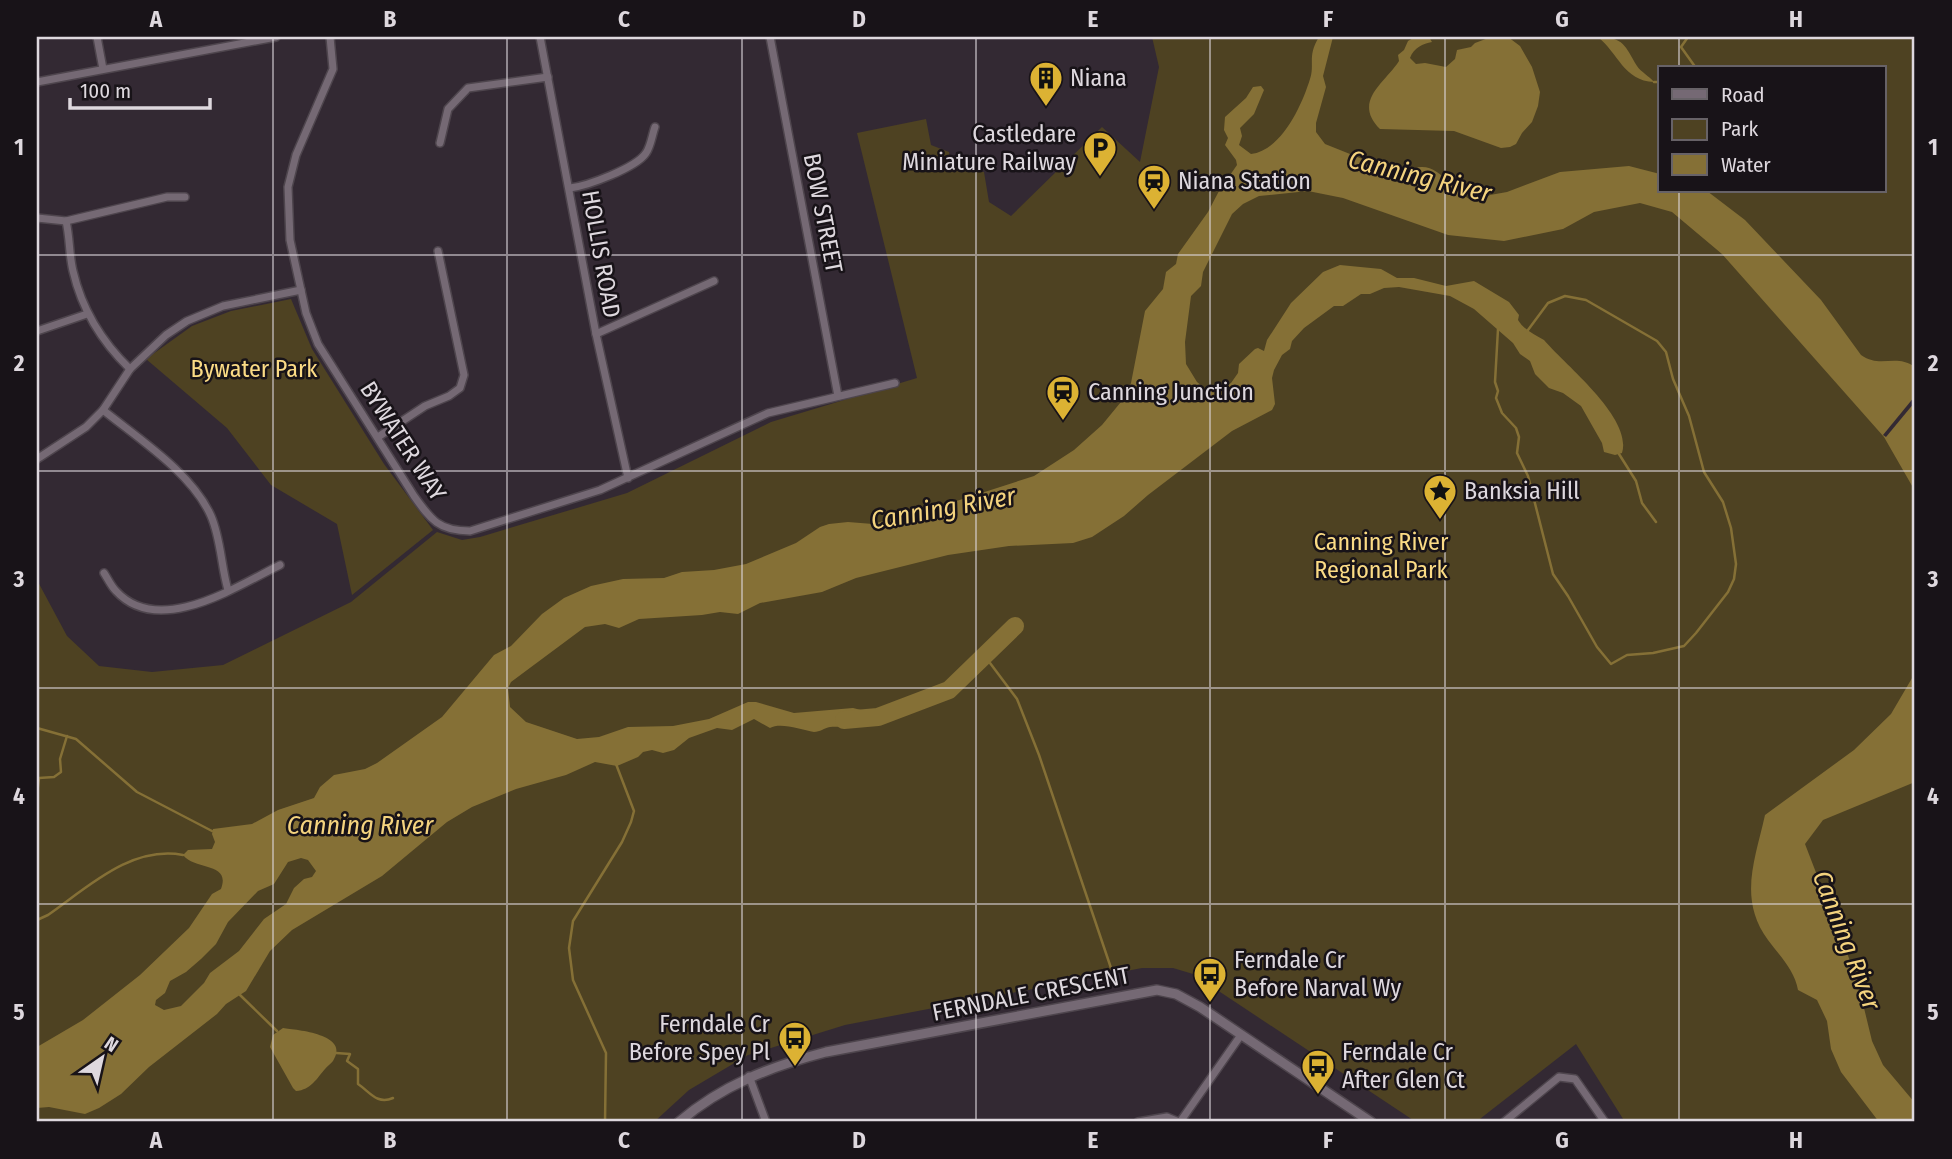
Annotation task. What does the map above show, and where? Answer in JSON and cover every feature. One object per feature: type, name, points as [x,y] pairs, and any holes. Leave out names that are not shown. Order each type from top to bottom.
[{"type":"street","points":[[97,37],[103,69]]},
{"type":"street","points":[[37,82],[228,41],[276,37]]},
{"type":"street","name":"BYWATER WAY","points":[[330,37],[333,69],[296,155],[288,187],[290,240],[306,313],[318,344],[428,516],[438,525],[455,531],[470,531],[600,490],[768,413],[895,383]]},
{"type":"street","name":"HOLLIS ROAD","points":[[540,37],[596,334],[628,478]]},
{"type":"street","name":"BOW STREET","points":[[770,37],[838,396]]},
{"type":"street","points":[[440,143],[448,109],[468,88],[548,77]]},
{"type":"street","points":[[569,188],[589,184],[638,161],[648,151],[655,127]]},
{"type":"street","points":[[37,218],[66,221],[167,197],[185,197]]},
{"type":"street","points":[[66,221],[72,268],[87,314],[103,340],[130,369]]},
{"type":"street","points":[[378,438],[425,406],[460,388],[464,375],[439,251]]},
{"type":"street","points":[[596,334],[714,281]]},
{"type":"street","points":[[37,458],[86,427],[103,410],[130,369],[166,335],[187,321],[223,306],[301,290]]},
{"type":"street","points":[[37,331],[87,314]]},
{"type":"street","points":[[103,410],[172,467],[202,499],[217,535],[228,590]]},
{"type":"street","points":[[104,573],[115,591],[131,604],[154,610],[177,609],[202,603],[281,565]]},
{"type":"street","name":"FERNDALE CRESCENT","points":[[679,1122],[700,1105],[749,1076],[788,1062],[826,1052],[1157,990],[1184,998],[1370,1122]]},
{"type":"street","points":[[1138,1122],[1167,1117],[1179,1122],[1241,1035]]},
{"type":"street","points":[[749,1076],[766,1122]]},
{"type":"street","points":[[1504,1122],[1559,1077],[1570,1077],[1581,1086],[1605,1122]]},
{"type":"green space","name":"Canning River Regional Park","points":[[1152,37],[1915,37],[1915,1122],[1625,1122],[1576,1044],[1476,1122],[1416,1122],[1193,974],[1173,968],[1142,968],[845,1025],[748,1055],[689,1090],[654,1122],[37,1122],[37,580],[67,636],[99,666],[152,672],[223,665],[351,602],[437,532],[462,540],[480,537],[627,493],[771,422],[917,378],[857,133],[926,119],[931,145],[949,152],[952,168],[984,172],[989,202],[1011,216],[1102,127],[1140,162],[1159,67]]},
{"type":"green space","name":"Bywater Park","points":[[291,299],[312,349],[384,464],[433,530],[352,595],[337,524],[271,485],[227,428],[146,359],[192,326],[231,311]]},
{"type":"water","name":"Canning River","points":[[1319,37],[1333,37],[1323,76],[1326,87],[1316,123],[1316,132],[1325,144],[1400,174],[1418,167],[1429,168],[1469,199],[1477,202],[1490,195],[1507,192],[1560,172],[1629,166],[1658,173],[1658,192],[1708,192],[1745,220],[1821,300],[1861,355],[1875,361],[1901,361],[1915,367],[1915,491],[1884,437],[1722,254],[1672,212],[1640,203],[1594,212],[1563,229],[1504,241],[1448,235],[1343,198],[1308,191],[1259,196],[1243,204],[1232,214],[1203,272],[1201,286],[1191,296],[1185,342],[1186,364],[1197,382],[1207,390],[1220,389],[1231,383],[1238,373],[1239,364],[1255,349],[1264,351],[1267,340],[1291,303],[1323,272],[1340,265],[1381,269],[1397,278],[1414,278],[1446,286],[1474,281],[1509,302],[1523,326],[1544,340],[1608,408],[1623,439],[1622,453],[1615,455],[1604,452],[1602,443],[1581,406],[1563,393],[1549,388],[1535,374],[1530,361],[1520,354],[1513,343],[1474,309],[1450,296],[1399,287],[1361,294],[1343,306],[1334,306],[1304,328],[1292,341],[1290,349],[1282,355],[1274,370],[1272,378],[1275,404],[1272,410],[1232,431],[1124,516],[1092,537],[1073,543],[1009,546],[948,555],[856,578],[822,592],[760,603],[738,614],[720,612],[639,619],[619,628],[605,624],[585,627],[511,682],[508,688],[510,707],[526,722],[577,739],[599,737],[628,727],[673,726],[709,719],[748,702],[794,713],[853,708],[865,711],[868,718],[855,725],[830,727],[814,732],[785,726],[770,728],[754,719],[732,730],[717,728],[689,738],[674,750],[663,753],[652,750],[643,752],[617,766],[595,762],[566,775],[516,789],[472,807],[447,822],[382,876],[292,930],[270,951],[246,991],[226,1004],[149,1067],[121,1094],[85,1114],[49,1107],[37,1108],[37,1047],[83,1020],[140,975],[189,928],[212,894],[221,889],[221,875],[189,860],[183,855],[188,850],[212,849],[215,842],[213,829],[252,824],[278,810],[314,798],[320,787],[334,775],[365,769],[377,763],[442,717],[494,655],[511,646],[542,614],[564,598],[591,586],[623,579],[664,578],[682,572],[746,564],[796,543],[829,524],[873,524],[910,516],[1034,476],[1074,450],[1102,425],[1125,397],[1131,383],[1145,311],[1163,289],[1166,272],[1176,264],[1178,254],[1237,165],[1225,145],[1228,138],[1224,130],[1225,117],[1246,98],[1253,87],[1261,86],[1264,90],[1254,114],[1240,128],[1242,136],[1239,145],[1251,154],[1272,144],[1289,125],[1302,101],[1311,74],[1312,55]],"holes":[[[301,858],[308,860],[316,871],[312,877],[304,879],[294,888],[286,904],[264,919],[239,951],[210,973],[181,1006],[164,1010],[155,1005],[156,1000],[165,993],[170,981],[186,972],[216,944],[228,922],[258,891],[274,884],[288,862]]]},
{"type":"water","points":[[1415,37],[1429,37],[1432,42],[1414,51],[1410,58],[1416,64],[1446,67],[1455,59],[1457,50],[1471,47],[1491,37],[1508,37],[1520,46],[1532,67],[1540,92],[1532,122],[1516,144],[1501,148],[1454,131],[1380,129],[1372,119],[1370,101],[1379,85],[1399,61],[1398,55],[1408,41]]},
{"type":"water","points":[[1598,37],[1607,37],[1623,44],[1639,68],[1654,82],[1635,77],[1628,72]]},
{"type":"water","name":"Canning River","points":[[1915,673],[1915,782],[1823,820],[1805,844],[1857,979],[1872,1041],[1883,1065],[1915,1103],[1915,1122],[1879,1122],[1841,1072],[1831,1049],[1827,1021],[1817,1000],[1798,990],[1790,970],[1759,925],[1753,909],[1751,879],[1765,815],[1854,750],[1891,714]]},
{"type":"water","points":[[283,1028],[320,1035],[335,1045],[337,1052],[333,1061],[313,1083],[301,1090],[296,1091],[293,1088],[270,1047],[273,1035]]},
{"type":"pier","points":[[1915,396],[1915,402],[1886,437],[1883,435]]},
{"type":"waterway","points":[[1688,37],[1681,47],[1695,66]]},
{"type":"waterway","points":[[1498,329],[1496,398],[1502,413],[1516,428],[1519,437],[1517,453],[1528,476],[1553,574],[1597,647],[1611,664],[1627,655],[1684,646],[1728,592],[1734,579],[1736,564],[1731,528],[1723,502],[1704,472],[1689,416],[1673,379],[1666,352],[1657,341],[1586,300],[1565,296],[1548,303],[1528,330]]},
{"type":"waterway","points":[[1619,454],[1636,481],[1642,503],[1656,522]]},
{"type":"waterway","points":[[844,720],[878,717],[949,690],[1015,626]]},
{"type":"waterway","points":[[984,655],[1017,699],[1039,755],[1113,974]]},
{"type":"waterway","points":[[37,728],[76,739],[137,792],[212,831]]},
{"type":"waterway","points":[[37,794],[39,778],[54,777],[61,772],[60,759],[67,736]]},
{"type":"waterway","points":[[605,1122],[606,1053],[573,980],[569,948],[573,921],[622,842],[634,811],[616,764]]},
{"type":"waterway","points":[[37,920],[128,862],[145,856],[183,855]]},
{"type":"waterway","points":[[240,995],[277,1031]]},
{"type":"waterway","points":[[336,1053],[350,1054],[347,1061],[358,1069],[358,1084],[370,1094],[382,1100],[393,1098]]},
{"type":"place","name":"Niana","points":[[1046,108]]},
{"type":"place","name":"Castledare Miniature Railway","points":[[1100,178]]},
{"type":"place","name":"Niana Station","points":[[1154,211]]},
{"type":"place","name":"Canning Junction","points":[[1063,422]]},
{"type":"place","name":"Banksia Hill","points":[[1440,521]]},
{"type":"place","name":"Ferndale Cr Before Narval Wy","points":[[1210,1004]]},
{"type":"place","name":"Ferndale Cr Before Spey Pl","points":[[795,1068]]},
{"type":"place","name":"Ferndale Cr After Glen Ct","points":[[1318,1096]]}]
